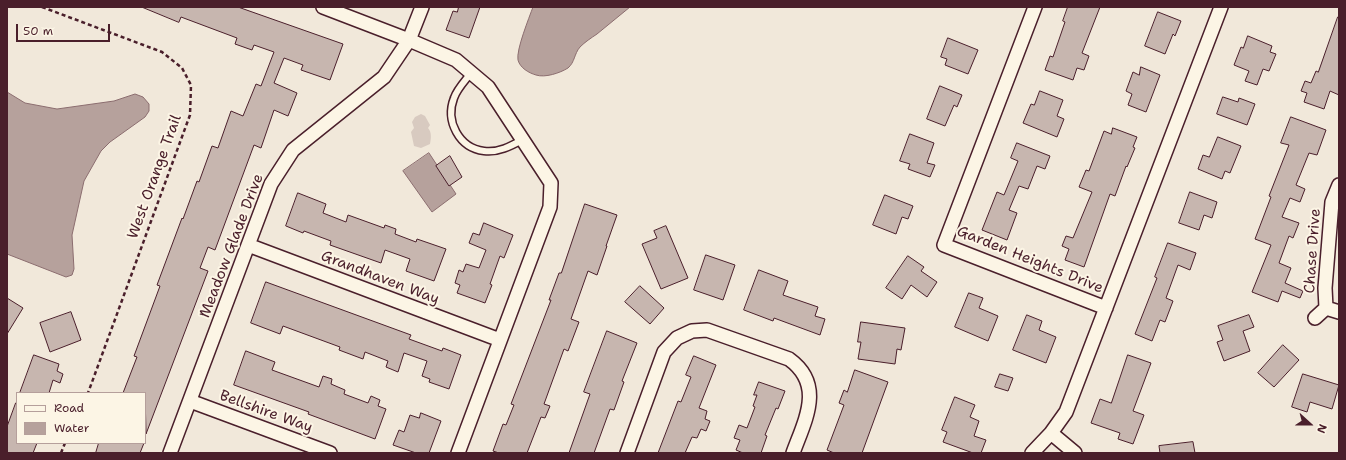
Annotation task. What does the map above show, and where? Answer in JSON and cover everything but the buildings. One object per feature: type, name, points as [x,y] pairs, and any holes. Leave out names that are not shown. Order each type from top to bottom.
[{"type":"street","points":[[323,7],[456,60],[488,87],[551,184],[550,207],[458,453]]},
{"type":"street","name":"Meadow Glade Drive","points":[[170,453],[271,184],[293,150],[384,77],[409,40],[422,7]]},
{"type":"street","name":"Garden Heights Drive","points":[[1035,7],[944,245],[1106,308],[1221,7]]},
{"type":"street","name":"Chase Drive","points":[[1339,185],[1332,202],[1325,288],[1326,308],[1339,312]]},
{"type":"street","name":"Grandhaven Way","points":[[248,245],[500,340]]},
{"type":"street","points":[[1032,453],[1051,434],[1066,412],[1106,308]]},
{"type":"street","points":[[1315,318],[1326,308]]},
{"type":"street","points":[[627,453],[664,352],[677,338],[692,331],[707,330],[789,359],[798,366],[806,376],[811,394],[808,412],[793,453]]},
{"type":"street","name":"Bellshire Way","points":[[190,401],[330,453]]},
{"type":"street","points":[[1051,434],[1075,453]]},
{"type":"lane","points":[[471,73],[453,98],[451,108],[451,118],[454,129],[459,137],[468,145],[485,151],[507,148],[522,140]]},
{"type":"path","name":"West Orange Trail","points":[[42,7],[162,52],[182,68],[191,86],[190,115],[88,392]]},
{"type":"shaded area","points":[[421,114],[425,116],[430,125],[428,128],[431,136],[430,144],[421,148],[414,146],[411,132],[414,128],[412,122],[415,117]]},
{"type":"water","points":[[533,7],[630,7],[580,47],[568,68],[561,72],[540,76],[523,68],[518,60],[519,49]]},
{"type":"water","points":[[7,92],[25,103],[57,109],[114,101],[135,94],[143,97],[149,104],[149,111],[145,117],[110,142],[101,151],[84,181],[72,235],[74,269],[72,275],[66,277],[7,254]]},
{"type":"water","points":[[429,153],[456,194],[432,212],[403,171]]}]
